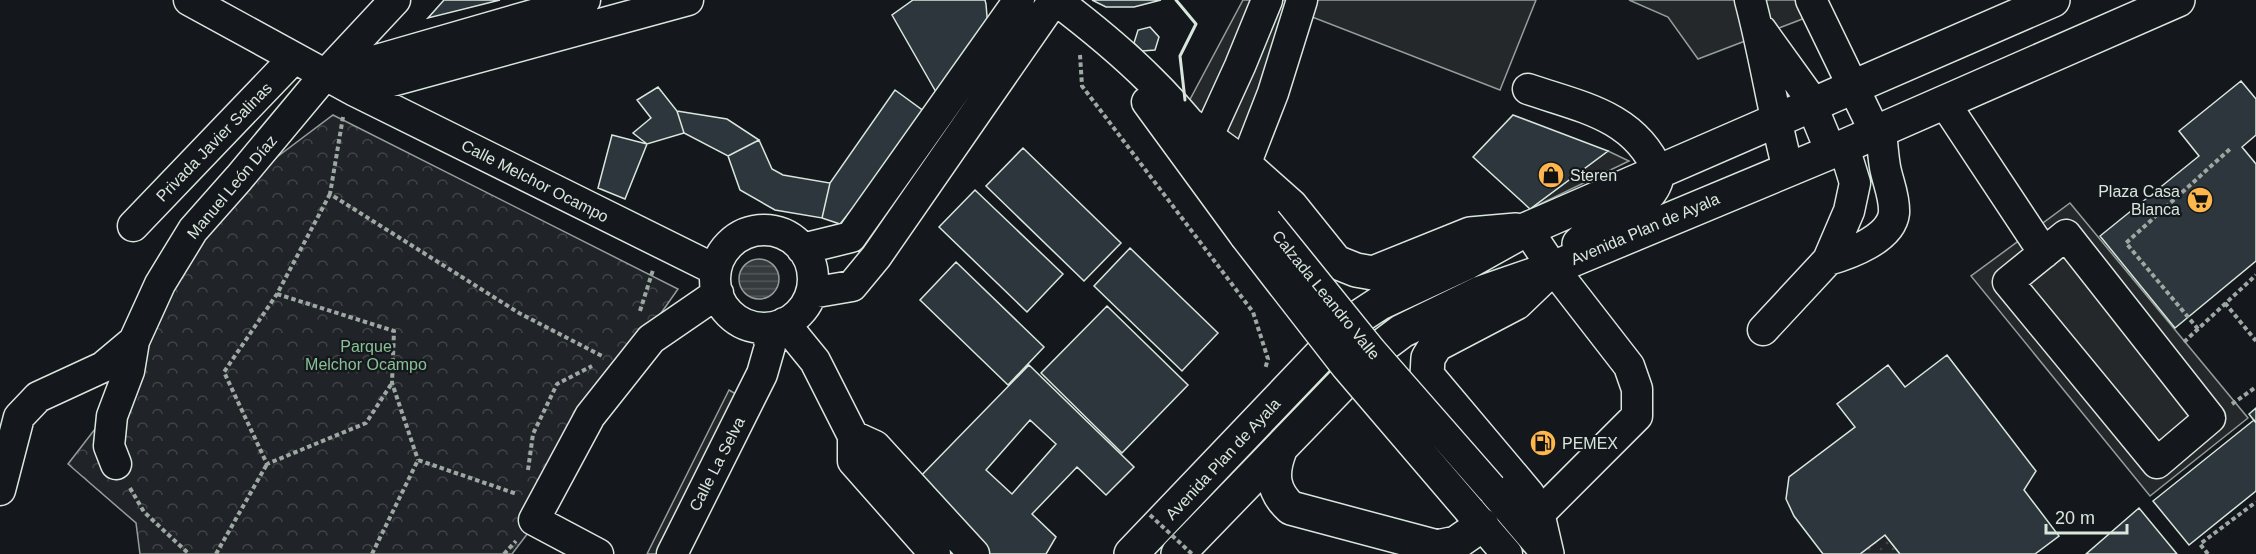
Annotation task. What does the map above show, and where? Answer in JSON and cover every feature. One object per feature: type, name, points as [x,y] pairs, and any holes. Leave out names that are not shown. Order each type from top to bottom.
[{"type":"main road","name":"Avenida Plan de Ayala","points":[[1131,554],[1354,320],[1380,303],[1466,263],[1527,229],[2053,0]]},
{"type":"main road","name":"Avenida Plan de Ayala","points":[[1183,553],[1374,352],[1402,332],[1480,292],[1552,268],[1837,149],[2178,0]]},
{"type":"main road","points":[[1199,131],[1245,165],[1291,206],[1336,262],[1356,270],[1373,273],[1470,234],[1527,229]]},
{"type":"main road","points":[[1547,554],[1538,515],[1528,495],[1427,375],[1428,358],[1436,345],[1516,303],[1597,228],[1642,200],[1657,180],[1658,171]]},
{"type":"main road","points":[[1280,450],[1273,474],[1275,486],[1284,502],[1291,508],[1437,546],[1456,543],[1476,518]]},
{"type":"street","name":"Calle Melchor Ocampo","points":[[189,0],[343,84],[661,244],[717,281]]},
{"type":"street","points":[[343,84],[395,0]]},
{"type":"street","points":[[343,84],[585,0]]},
{"type":"street","points":[[343,84],[688,0]]},
{"type":"street","points":[[802,249],[851,237],[1019,0]]},
{"type":"street","points":[[1199,131],[1240,66],[1266,0]]},
{"type":"street","points":[[1245,165],[1273,93],[1302,0]]},
{"type":"street","points":[[1811,0],[1878,131],[1893,195],[1894,216],[1882,234],[1852,253],[1828,260]]},
{"type":"street","points":[[811,294],[852,286],[1063,6]]},
{"type":"street","name":"Calzada Leandro Valle","points":[[1063,6],[1104,37],[1152,81],[1199,131],[1256,229],[1346,366],[1507,554]]},
{"type":"street","points":[[1753,13],[1801,83],[1854,183],[1849,211],[1828,260],[1763,330]]},
{"type":"street","points":[[1753,13],[1775,122],[1788,169]]},
{"type":"street","name":"Calzada Leandro Valle","points":[[1104,37],[1142,95],[1256,229],[1371,351],[1547,554]]},
{"type":"street","name":"Privada Javier Salinas","points":[[133,226],[294,58]]},
{"type":"street","name":"Manuel León Díaz","points":[[0,489],[19,417],[38,397],[103,367],[134,341],[160,284],[193,230],[239,178],[343,84]]},
{"type":"street","points":[[1528,89],[1607,117],[1623,126],[1650,153],[1658,171]]},
{"type":"street","points":[[1944,102],[2044,253]]},
{"type":"street","points":[[1527,229],[1552,268],[1629,366],[1638,389],[1637,416],[1538,515]]},
{"type":"street","points":[[763,324],[799,314],[806,306],[811,294],[813,278],[810,262],[791,238],[776,231],[760,230],[745,234],[731,242],[721,255],[717,281],[728,312],[763,324],[815,361],[853,436],[853,461],[935,554]]},
{"type":"street","points":[[2066,235],[2211,417],[2157,463],[2008,282],[2044,253],[2066,235]]},
{"type":"street","points":[[598,554],[534,520],[590,416],[651,339],[717,281]]},
{"type":"street","name":"Calle La Selva","points":[[672,554],[762,374],[770,346],[763,324]]},
{"type":"street","points":[[116,464],[109,446],[112,416],[129,370],[134,341]]},
{"type":"street","points":[[853,436],[875,446],[974,554]]},
{"type":"path","points":[[1063,6],[1082,86],[1254,312]]},
{"type":"path","points":[[267,464],[224,372],[277,294],[330,194],[343,84]]},
{"type":"path","points":[[2198,329],[2126,243],[2230,149]]},
{"type":"path","points":[[330,194],[519,313],[606,359],[557,384],[533,434],[527,476]]},
{"type":"path","points":[[638,318],[661,244]]},
{"type":"path","points":[[2165,360],[2256,275]]},
{"type":"path","points":[[277,294],[394,331],[392,383],[418,460],[372,554]]},
{"type":"path","points":[[2225,303],[2256,341]]},
{"type":"path","points":[[216,554],[267,464],[366,423],[392,383]]},
{"type":"path","points":[[418,460],[523,496]]},
{"type":"path","points":[[116,464],[144,512],[189,554]]},
{"type":"path","points":[[2208,554],[2200,544],[2256,502]]},
{"type":"path","points":[[1150,515],[1183,553]]},
{"type":"green space","name":"Parque Melchor Ocampo","points":[[333,115],[678,289],[633,353],[531,529],[512,554],[140,554],[136,523],[68,464],[126,389],[159,304],[213,226],[277,157]]},
{"type":"green space","points":[[1885,535],[1900,554],[1860,554]]},
{"type":"shaded area","points":[[1243,0],[1536,0],[1500,90],[1302,13],[1248,185],[1186,107]]},
{"type":"shaded area","points":[[1629,0],[1824,0],[1826,10],[1698,59],[1668,17]]},
{"type":"shaded area","points":[[1608,151],[1629,161],[1530,209]]},
{"type":"shaded area","points":[[2070,203],[2248,418],[2150,496],[1971,276]]},
{"type":"shaded area","points":[[759,259],[773,265],[779,279],[773,293],[759,299],[745,293],[739,279],[745,265]]},
{"type":"shaded area","points":[[729,390],[741,397],[663,554],[647,554]]},
{"type":"building","points":[[444,0],[500,0],[428,18]]},
{"type":"building","points":[[913,0],[985,0],[986,4],[988,28],[936,92],[892,15]]},
{"type":"building","points":[[1092,0],[1161,0],[1134,7],[1106,7]]},
{"type":"building","points":[[1150,27],[1159,37],[1155,50],[1142,51],[1134,43],[1138,30]]},
{"type":"building","name":"Plaza Casa Blanca","points":[[2241,81],[2256,99],[2256,135],[2242,147],[2256,164],[2256,261],[2175,328],[2100,236],[2199,156],[2179,131]]},
{"type":"building","points":[[658,87],[677,111],[684,133],[647,144],[633,133],[651,118],[637,100]]},
{"type":"building","points":[[895,90],[925,112],[840,224],[822,218],[830,183]]},
{"type":"building","points":[[677,111],[727,119],[759,140],[728,156],[684,133]]},
{"type":"building","points":[[1513,115],[1608,151],[1530,209],[1473,157]]},
{"type":"building","points":[[612,135],[647,144],[625,199],[598,188]]},
{"type":"building","points":[[759,140],[772,169],[783,175],[830,183],[822,218],[775,210],[740,190],[728,156]]},
{"type":"building","points":[[1023,148],[1121,243],[1084,281],[986,186]]},
{"type":"building","points":[[975,190],[1063,274],[1027,312],[939,227]]},
{"type":"building","points":[[1130,248],[1218,333],[1182,371],[1094,286]]},
{"type":"building","points":[[956,262],[1044,347],[1008,385],[920,300]]},
{"type":"building","points":[[1107,306],[1188,385],[1122,453],[1041,373]]},
{"type":"building","points":[[1947,355],[2036,471],[2024,490],[2059,536],[2035,554],[1900,554],[1885,535],[1860,554],[1823,554],[1794,516],[1786,499],[1789,477],[1855,427],[1837,404],[1888,365],[1905,387]]},
{"type":"building","points":[[1029,365],[1134,467],[1106,495],[1077,467],[1032,514],[1056,537],[1046,554],[987,554],[914,483]],"holes":[[[1030,420],[1056,444],[1012,494],[986,470]]]},
{"type":"building","points":[[2256,408],[2256,423],[2249,414]]},
{"type":"building","points":[[2254,420],[2256,423],[2256,491],[2189,545],[2153,501]]},
{"type":"building","points":[[2139,508],[2177,554],[2086,554]]},
{"type":"wall","points":[[1176,0],[1196,24],[1180,56],[1185,100]]},
{"type":"place","name":"Steren","points":[[1551,175]]},
{"type":"place","name":"Plaza Casa Blanca","points":[[2200,200]]},
{"type":"place","name":"PEMEX","points":[[1543,443]]}]
